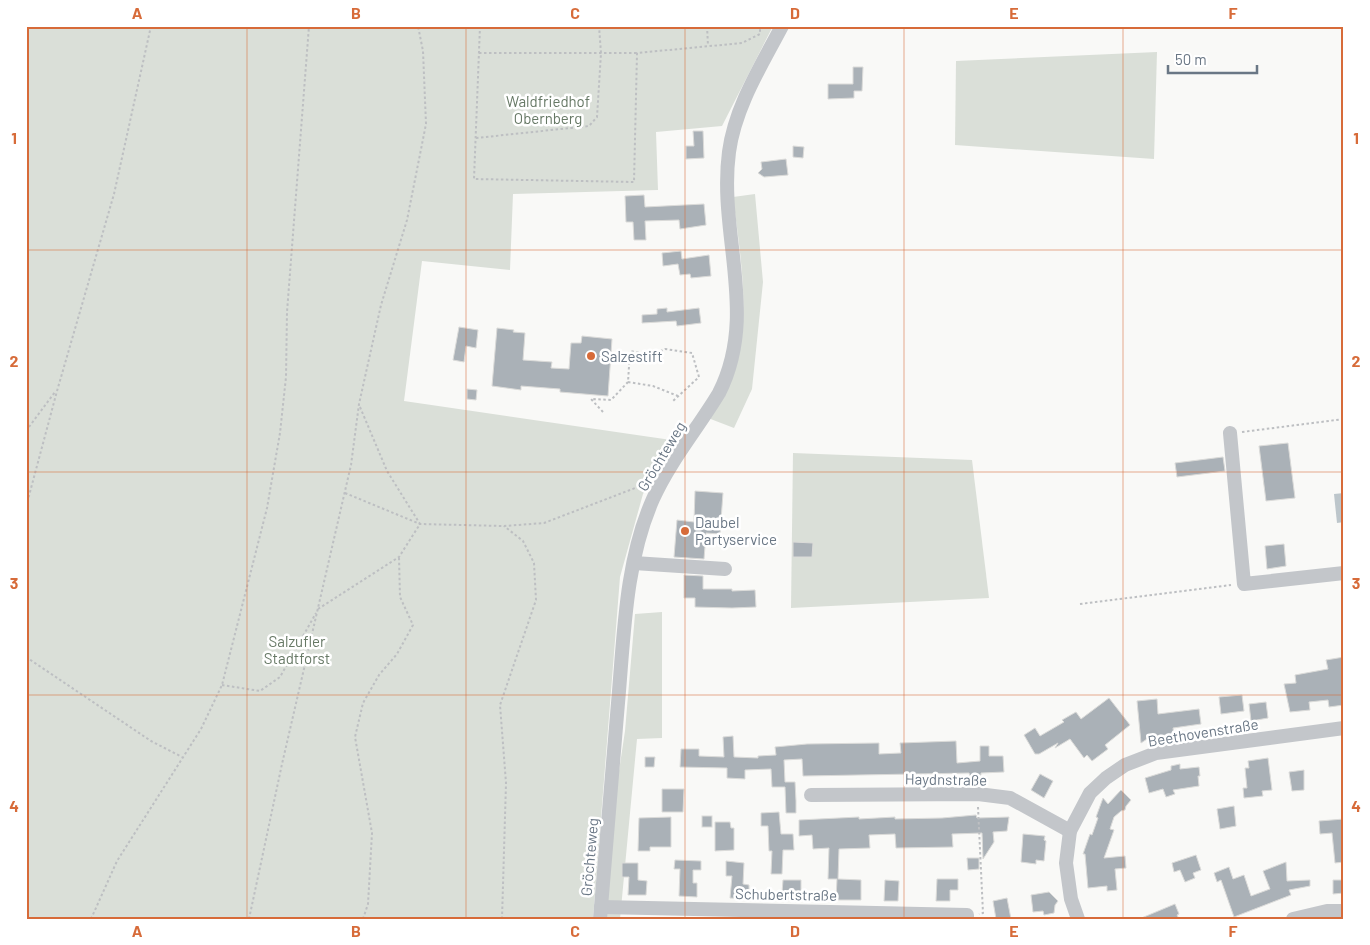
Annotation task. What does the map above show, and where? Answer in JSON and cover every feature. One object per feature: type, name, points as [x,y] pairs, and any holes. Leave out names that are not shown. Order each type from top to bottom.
[{"type":"street","name":"Gröchteweg","points":[[601,913],[624,636],[634,563],[643,526],[659,486],[719,393],[733,356],[738,321],[738,302],[728,198],[729,154],[739,112],[782,26]]},
{"type":"street","points":[[1230,433],[1244,584],[1344,573]]},
{"type":"street","points":[[634,563],[725,568]]},
{"type":"street","name":"Beethovenstraße","points":[[1078,919],[1071,899],[1066,863],[1070,831],[1090,793],[1106,778],[1126,766],[1156,753],[1344,728]]},
{"type":"street","name":"Haydnstraße","points":[[811,796],[978,794],[1010,798],[1070,831]]},
{"type":"street","points":[[1293,919],[1327,911],[1344,911]]},
{"type":"street","name":"Schubertstraße","points":[[601,913],[967,917]]},
{"type":"path","points":[[26,507],[57,391],[114,194],[152,26]]},
{"type":"path","points":[[91,919],[117,860],[201,729],[222,685],[267,508],[280,433],[286,377],[287,312],[310,26]]},
{"type":"path","points":[[249,919],[280,773],[351,465],[359,404],[381,305],[407,220],[426,124],[423,50],[418,26]]},
{"type":"path","points":[[480,26],[474,179],[634,182],[637,53]]},
{"type":"path","points":[[476,138],[588,126],[597,117],[601,53],[600,26]]},
{"type":"path","points":[[707,26],[708,46]]},
{"type":"path","points":[[479,53],[637,53],[742,43],[760,34],[760,26]]},
{"type":"path","points":[[603,412],[591,399],[611,400],[628,382],[630,351],[652,355],[665,349],[692,353],[700,377],[673,401]]},
{"type":"path","points":[[628,382],[653,386],[678,396]]},
{"type":"path","points":[[26,431],[57,391]]},
{"type":"path","points":[[359,404],[387,471],[420,524]]},
{"type":"path","points":[[1230,433],[1344,419]]},
{"type":"path","points":[[344,492],[420,524],[504,526],[544,523],[643,485],[659,486]]},
{"type":"path","points":[[222,685],[260,691],[280,677],[318,610],[399,557],[420,524]]},
{"type":"path","points":[[502,919],[506,783],[500,705],[536,600],[534,563],[523,541],[504,526]]},
{"type":"path","points":[[363,919],[368,904],[372,833],[354,737],[363,703],[379,675],[397,654],[413,625],[400,597],[399,557]]},
{"type":"path","points":[[1080,604],[1244,584]]},
{"type":"path","points":[[26,657],[151,741],[183,757]]},
{"type":"path","points":[[967,917],[983,913],[978,794]]},
{"type":"green space","name":"Salzufler Stadtforst","points":[[26,26],[773,26],[722,126],[656,132],[658,190],[513,194],[510,270],[422,261],[404,401],[678,441],[643,494],[620,577],[593,919],[26,919]]},
{"type":"green space","points":[[1157,52],[1154,159],[955,145],[956,61]]},
{"type":"green space","points":[[755,194],[763,282],[752,389],[734,428],[708,418],[732,379],[742,335],[743,288],[733,197]]},
{"type":"green space","points":[[793,453],[972,460],[989,598],[791,608]]},
{"type":"green space","points":[[662,612],[662,738],[637,739],[620,919],[606,919],[616,791],[625,731],[635,614]]},
{"type":"shaded area","points":[[1344,493],[1344,522],[1337,523],[1334,494]]},
{"type":"building","points":[[853,67],[863,67],[862,91],[854,91],[854,98],[828,99],[828,84],[853,84]]},
{"type":"building","points":[[693,131],[703,131],[704,158],[686,159],[686,146],[694,146]]},
{"type":"building","points":[[793,146],[804,147],[803,158],[793,157]]},
{"type":"building","points":[[786,159],[788,175],[764,177],[758,173],[762,169],[761,162]]},
{"type":"building","points":[[644,195],[645,207],[704,204],[706,225],[680,229],[679,220],[645,221],[646,240],[634,240],[633,222],[626,222],[625,196]]},
{"type":"building","points":[[681,251],[682,259],[709,255],[711,276],[691,278],[690,274],[680,275],[678,264],[663,266],[662,253]]},
{"type":"building","points":[[667,308],[667,312],[699,308],[701,323],[677,326],[676,321],[642,323],[642,315],[657,314],[657,309]]},
{"type":"building","points":[[459,327],[478,330],[476,348],[466,346],[464,362],[453,360]]},
{"type":"building","points":[[497,328],[525,333],[523,360],[552,362],[551,368],[569,369],[571,343],[581,343],[582,336],[612,339],[608,396],[560,392],[560,389],[521,386],[521,390],[492,386]]},
{"type":"building","points":[[467,389],[477,390],[476,400],[467,399]]},
{"type":"building","points":[[1288,443],[1295,498],[1266,501],[1259,446]]},
{"type":"building","points":[[1223,457],[1225,471],[1177,477],[1175,463]]},
{"type":"building","points":[[695,491],[723,493],[720,534],[706,533],[704,559],[674,557],[677,520],[694,522]]},
{"type":"building","points":[[793,542],[813,543],[812,557],[793,557]]},
{"type":"building","points":[[1284,544],[1286,566],[1267,569],[1265,546]]},
{"type":"building","points":[[684,575],[703,576],[703,589],[755,590],[756,607],[695,607],[695,598],[684,598]]},
{"type":"building","points":[[1344,657],[1344,705],[1329,707],[1328,700],[1309,702],[1310,710],[1290,712],[1284,684],[1296,683],[1295,675],[1328,669],[1326,660]]},
{"type":"building","points":[[1242,695],[1244,711],[1221,714],[1219,697]]},
{"type":"building","points":[[1109,698],[1130,725],[1105,745],[1108,749],[1092,761],[1087,755],[1084,758],[1070,739],[1055,748],[1058,743],[1039,754],[1035,754],[1024,735],[1035,728],[1040,736],[1064,722],[1062,720],[1076,712],[1081,719]]},
{"type":"building","points":[[1157,699],[1158,714],[1199,709],[1201,724],[1173,728],[1174,734],[1150,737],[1141,743],[1137,701]]},
{"type":"building","points":[[1266,702],[1268,718],[1251,721],[1249,704]]},
{"type":"building","points":[[733,736],[734,757],[758,758],[758,756],[776,755],[775,747],[807,744],[879,743],[879,754],[901,753],[900,743],[956,741],[957,763],[980,761],[980,746],[989,746],[989,756],[1003,756],[1004,772],[981,773],[981,775],[970,776],[969,773],[803,776],[802,759],[784,760],[785,782],[795,782],[796,801],[796,813],[786,813],[785,787],[772,787],[771,769],[745,770],[745,779],[727,778],[727,768],[680,767],[681,749],[699,749],[699,756],[724,757],[723,737]]},
{"type":"building","points":[[645,757],[655,757],[654,767],[645,767]]},
{"type":"building","points":[[1268,758],[1272,790],[1262,791],[1263,796],[1244,798],[1243,788],[1247,788],[1245,768],[1249,768],[1248,761]]},
{"type":"building","points":[[1180,764],[1180,769],[1199,767],[1199,786],[1173,790],[1175,794],[1166,797],[1163,789],[1149,793],[1145,778],[1171,770],[1171,766]]},
{"type":"building","points":[[1304,770],[1304,790],[1292,791],[1289,772]]},
{"type":"building","points":[[1040,774],[1053,781],[1044,798],[1031,790]]},
{"type":"building","points":[[662,789],[684,789],[683,812],[662,812]]},
{"type":"building","points":[[1121,790],[1131,800],[1125,810],[1114,817],[1110,829],[1114,830],[1104,858],[1125,856],[1126,868],[1115,869],[1117,890],[1107,891],[1107,886],[1088,888],[1085,854],[1083,854],[1090,834],[1092,835],[1103,798],[1108,804]]},
{"type":"building","points":[[1234,806],[1236,826],[1220,829],[1217,809]]},
{"type":"building","points":[[779,812],[781,834],[793,834],[794,850],[783,850],[782,874],[771,874],[772,851],[769,851],[768,826],[761,826],[761,813]]},
{"type":"building","points":[[976,815],[977,818],[1009,817],[1007,831],[993,832],[994,842],[983,859],[982,833],[952,834],[953,847],[896,848],[895,834],[869,835],[870,848],[839,849],[838,879],[861,880],[861,900],[836,900],[837,879],[828,879],[829,848],[813,849],[812,835],[799,836],[799,820],[859,817],[859,819],[895,817],[895,819],[942,818]]},
{"type":"building","points":[[702,816],[712,816],[712,827],[702,827]]},
{"type":"building","points":[[671,817],[671,847],[650,847],[650,851],[638,851],[639,818]]},
{"type":"building","points":[[1344,819],[1344,862],[1335,863],[1332,833],[1320,834],[1319,821]]},
{"type":"building","points":[[715,822],[730,822],[731,828],[734,828],[734,850],[715,851]]},
{"type":"building","points":[[1023,834],[1045,836],[1044,861],[1036,860],[1036,864],[1021,862]]},
{"type":"building","points":[[1196,855],[1201,870],[1193,873],[1195,878],[1185,882],[1180,870],[1174,872],[1172,863]]},
{"type":"building","points":[[967,858],[979,858],[979,869],[968,870]]},
{"type":"building","points":[[675,860],[701,861],[701,870],[693,870],[693,883],[697,883],[697,897],[679,896],[680,869],[674,869]]},
{"type":"building","points":[[726,861],[744,863],[743,884],[749,885],[749,899],[730,898],[732,876],[726,876]]},
{"type":"building","points":[[1286,862],[1287,881],[1310,880],[1310,886],[1289,890],[1291,895],[1234,917],[1221,880],[1217,882],[1214,873],[1229,867],[1233,879],[1244,875],[1251,896],[1270,889],[1263,871]]},
{"type":"building","points":[[622,863],[638,863],[638,880],[647,881],[646,895],[628,895],[629,877],[622,877]]},
{"type":"building","points":[[937,879],[958,879],[958,890],[950,890],[950,901],[936,901]]},
{"type":"building","points":[[783,880],[801,880],[801,900],[785,899],[785,894],[782,893]]},
{"type":"building","points":[[885,880],[899,881],[898,901],[884,901]]},
{"type":"building","points":[[1333,880],[1344,880],[1344,893],[1333,894]]},
{"type":"building","points":[[1049,892],[1058,901],[1055,905],[1054,913],[1044,915],[1043,911],[1033,912],[1031,895]]},
{"type":"building","points":[[1007,898],[1011,919],[996,919],[993,901]]},
{"type":"building","points":[[1175,904],[1179,919],[1139,919]]},
{"type":"place","name":"Salzestift","points":[[591,356]]},
{"type":"place","name":"Daubel Partyservice","points":[[685,531]]},
{"type":"park label","name":"Waldfriedhof Obernberg","points":[[548,110]]}]
